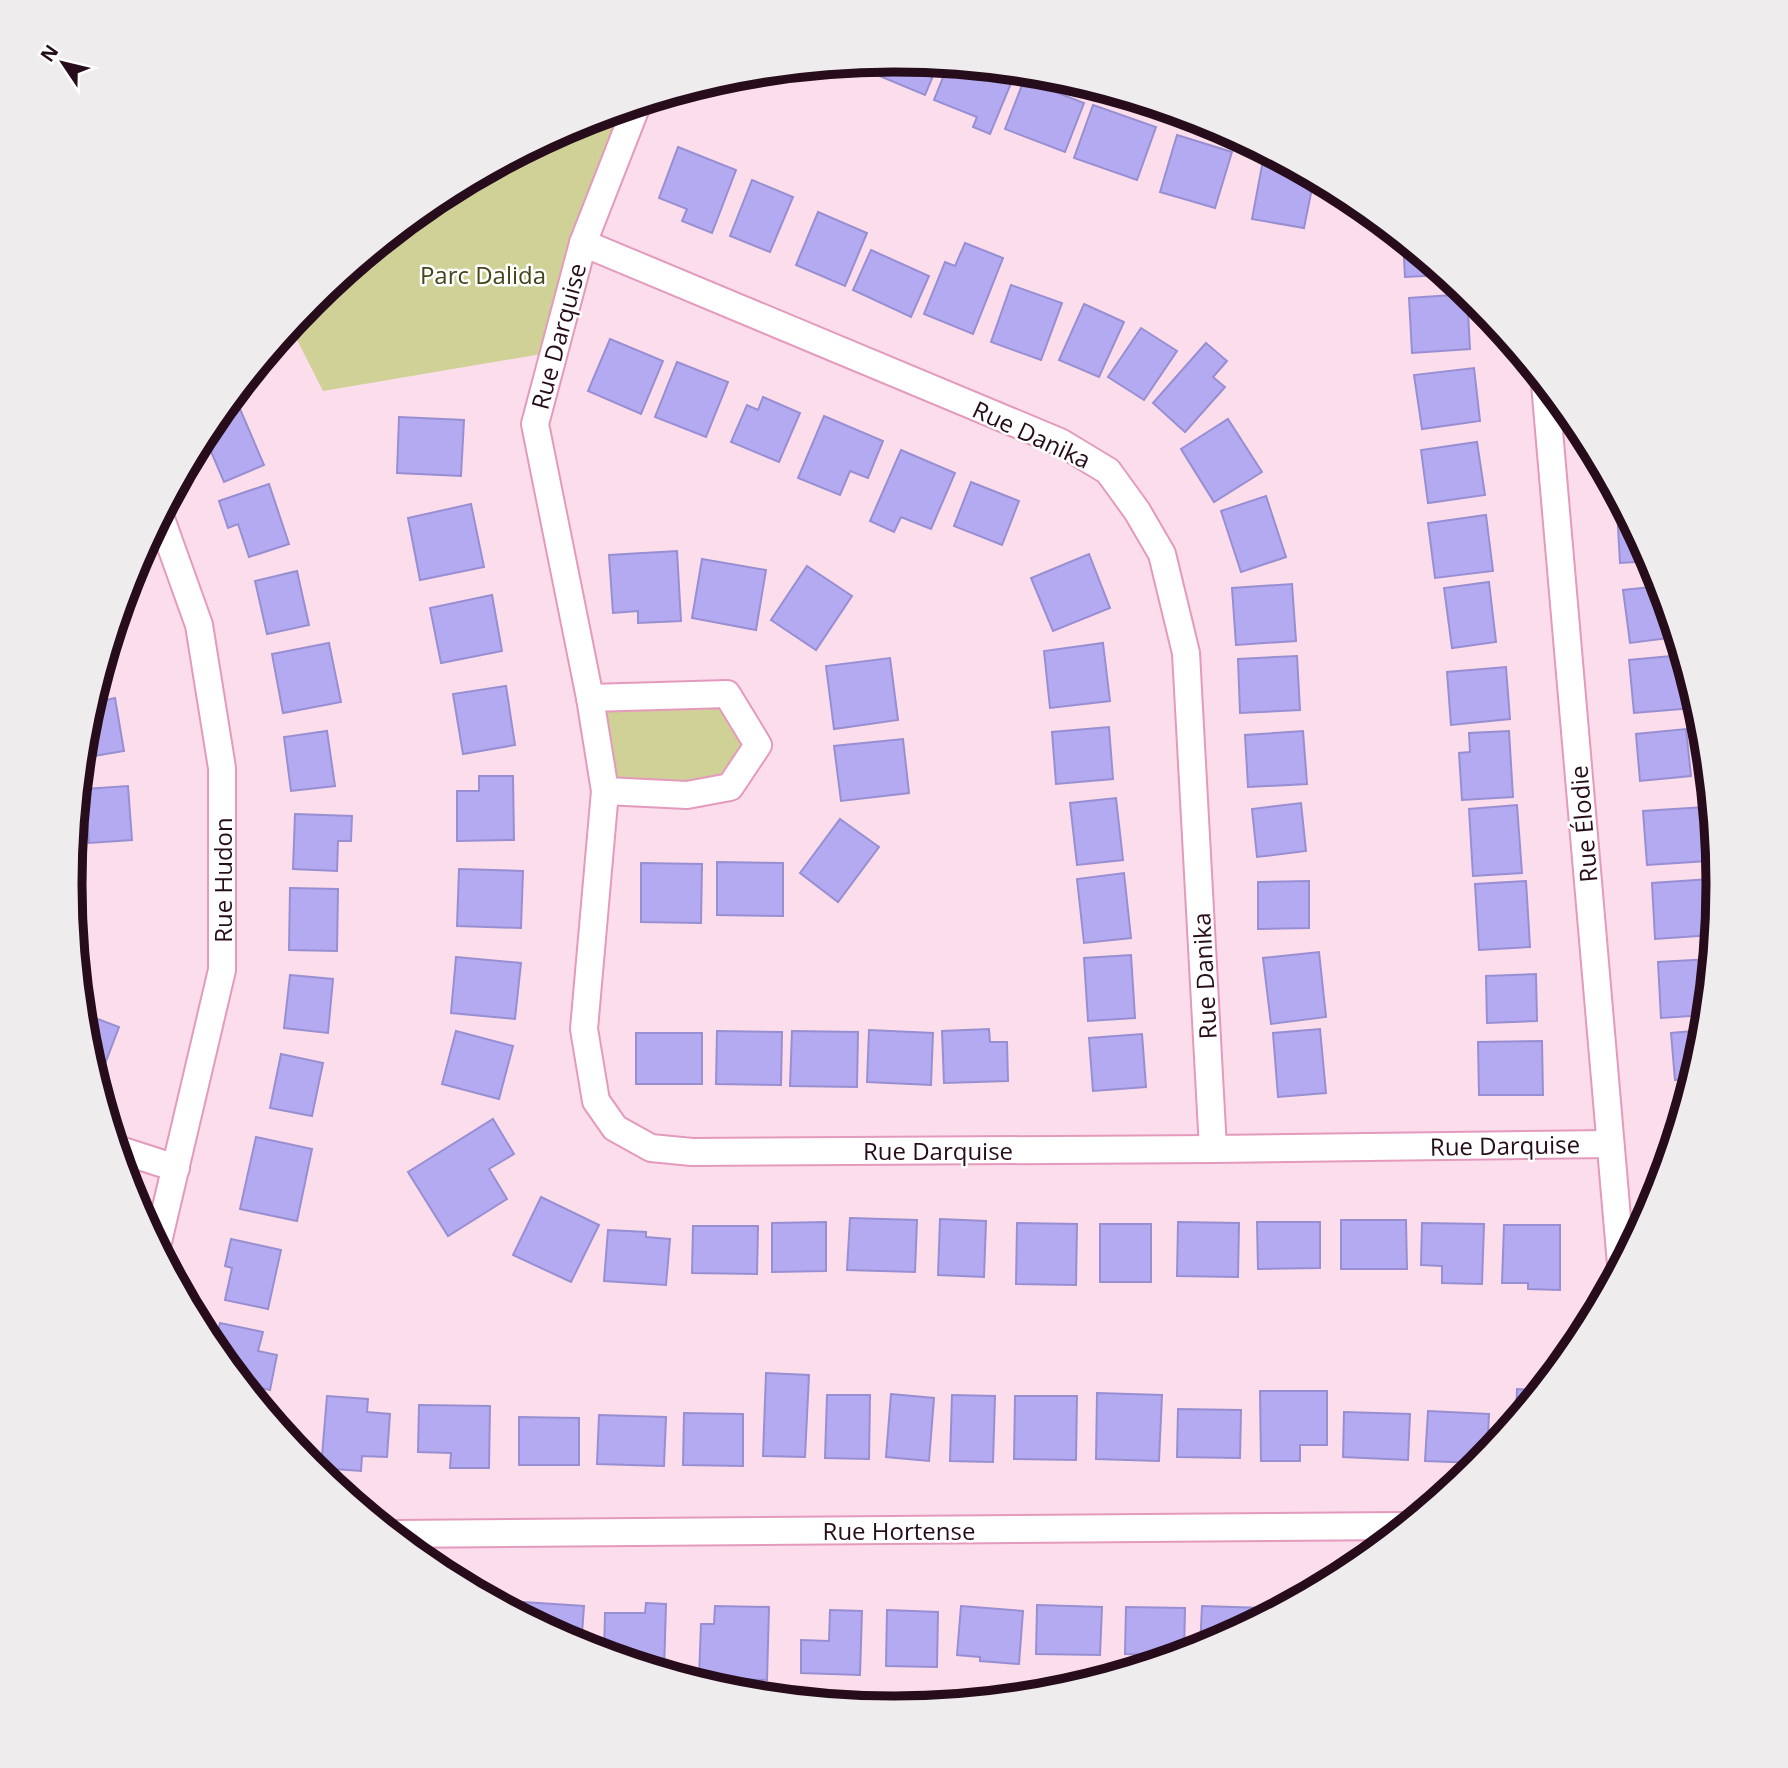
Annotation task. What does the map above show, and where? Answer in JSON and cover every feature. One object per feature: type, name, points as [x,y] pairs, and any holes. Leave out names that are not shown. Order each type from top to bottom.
[{"type":"street","name":"Rue Darquise","points":[[633,115],[583,243],[535,424],[590,698],[605,791],[584,1029],[596,1101],[615,1128],[651,1148],[692,1152],[1610,1144]]},
{"type":"street","name":"Rue Danika","points":[[583,243],[1059,442],[1108,471],[1137,511],[1162,554],[1186,653],[1213,1149]]},
{"type":"street","name":"Rue Élodie","points":[[1547,402],[1620,1248]]},
{"type":"street","name":"Rue Hudon","points":[[161,1231],[222,970],[222,768],[199,625],[164,528]]},
{"type":"street","points":[[590,698],[727,694],[758,745],[730,787],[687,795],[605,791]]},
{"type":"street","points":[[128,1152],[176,1168]]},
{"type":"street","name":"Rue Hortense","points":[[408,1534],[1390,1526]]},
{"type":"green space","name":"Parc Dalida","points":[[634,115],[553,352],[323,391],[295,336],[358,273],[443,209],[488,181],[583,134]]},
{"type":"green space","points":[[727,694],[758,745],[730,787],[605,791],[590,698]]},
{"type":"building","points":[[871,72],[934,73],[925,95]]},
{"type":"building","points":[[945,73],[1012,81],[990,134],[973,127],[977,117],[934,100]]},
{"type":"building","points":[[1023,83],[1036,84],[1084,103],[1065,152],[1005,129]]},
{"type":"building","points":[[1093,105],[1156,127],[1137,180],[1074,158]]},
{"type":"building","points":[[1177,135],[1232,152],[1215,208],[1160,192]]},
{"type":"building","points":[[678,147],[736,170],[712,233],[682,221],[687,209],[659,198]]},
{"type":"building","points":[[1263,161],[1312,188],[1304,228],[1252,219]]},
{"type":"building","points":[[752,180],[793,197],[770,252],[730,236]]},
{"type":"building","points":[[818,212],[867,233],[845,286],[796,265]]},
{"type":"building","points":[[965,243],[1003,258],[973,334],[924,314],[945,262],[955,266]]},
{"type":"building","points":[[871,250],[929,276],[911,317],[853,290]]},
{"type":"building","points":[[1404,252],[1433,276],[1405,277]]},
{"type":"building","points":[[1011,285],[1062,303],[1041,360],[991,342]]},
{"type":"building","points":[[1453,295],[1468,310],[1470,349],[1412,353],[1409,298]]},
{"type":"building","points":[[1084,304],[1124,322],[1099,377],[1059,360]]},
{"type":"building","points":[[1141,328],[1177,351],[1144,400],[1108,377]]},
{"type":"building","points":[[610,339],[663,361],[641,414],[588,391]]},
{"type":"building","points":[[1206,343],[1227,361],[1213,377],[1225,387],[1185,432],[1153,403]]},
{"type":"building","points":[[677,362],[728,382],[706,437],[655,417]]},
{"type":"building","points":[[1474,368],[1480,421],[1422,429],[1414,375]]},
{"type":"building","points":[[763,397],[800,413],[779,462],[731,442],[747,405],[758,410]]},
{"type":"building","points":[[240,409],[264,465],[224,482],[210,448],[235,411]]},
{"type":"building","points":[[824,416],[883,441],[868,478],[850,471],[840,495],[798,478]]},
{"type":"building","points":[[399,417],[464,420],[461,476],[397,473]]},
{"type":"building","points":[[1228,419],[1262,472],[1214,502],[1181,449]]},
{"type":"building","points":[[1477,442],[1485,495],[1428,503],[1421,450]]},
{"type":"building","points":[[901,450],[955,473],[931,529],[901,517],[894,532],[870,521]]},
{"type":"building","points":[[971,482],[1019,501],[1002,545],[954,526]]},
{"type":"building","points":[[269,484],[289,544],[249,557],[238,524],[228,528],[219,501]]},
{"type":"building","points":[[1266,496],[1286,557],[1241,572],[1221,511]]},
{"type":"building","points":[[471,504],[484,567],[420,580],[408,518]]},
{"type":"building","points":[[1486,515],[1493,571],[1435,578],[1428,523]]},
{"type":"building","points":[[1617,516],[1639,562],[1620,563]]},
{"type":"building","points":[[677,551],[681,621],[638,623],[638,611],[613,613],[609,555]]},
{"type":"building","points":[[1089,554],[1110,608],[1053,631],[1031,578]]},
{"type":"building","points":[[702,559],[766,570],[756,630],[692,618]]},
{"type":"building","points":[[807,566],[852,596],[816,650],[771,620]]},
{"type":"building","points":[[297,571],[309,625],[267,634],[255,581]]},
{"type":"building","points":[[1489,582],[1496,642],[1452,648],[1444,588]]},
{"type":"building","points":[[1292,584],[1296,641],[1236,645],[1232,588]]},
{"type":"building","points":[[1649,587],[1668,638],[1630,643],[1623,590]]},
{"type":"building","points":[[492,595],[502,651],[441,663],[430,608]]},
{"type":"building","points":[[329,643],[341,702],[283,713],[272,654]]},
{"type":"building","points":[[1103,643],[1110,701],[1050,708],[1044,651]]},
{"type":"building","points":[[1297,656],[1300,710],[1240,713],[1238,659]]},
{"type":"building","points":[[1673,656],[1687,709],[1634,713],[1629,660]]},
{"type":"building","points":[[890,658],[898,720],[834,729],[826,666]]},
{"type":"building","points":[[1506,667],[1510,719],[1451,725],[1447,672]]},
{"type":"building","points":[[506,686],[515,745],[463,754],[453,694]]},
{"type":"building","points":[[115,698],[124,751],[92,756],[97,726],[103,701]]},
{"type":"building","points":[[1109,727],[1113,779],[1056,784],[1052,732]]},
{"type":"building","points":[[1686,729],[1691,776],[1640,781],[1636,734]]},
{"type":"building","points":[[327,731],[335,786],[291,791],[284,737]]},
{"type":"building","points":[[1303,731],[1307,784],[1248,787],[1245,735]]},
{"type":"building","points":[[1509,731],[1513,797],[1462,800],[1459,753],[1470,752],[1469,733]]},
{"type":"building","points":[[903,739],[909,793],[841,801],[834,746]]},
{"type":"building","points":[[479,776],[513,776],[514,840],[457,841],[457,791],[479,791]]},
{"type":"building","points":[[128,786],[132,840],[89,843],[88,789]]},
{"type":"building","points":[[1116,798],[1123,860],[1077,865],[1070,803]]},
{"type":"building","points":[[1301,803],[1306,851],[1257,857],[1252,809]]},
{"type":"building","points":[[1517,805],[1522,873],[1473,876],[1469,809]]},
{"type":"building","points":[[1702,807],[1706,861],[1647,865],[1643,811]]},
{"type":"building","points":[[295,814],[352,816],[351,841],[338,841],[337,871],[293,869]]},
{"type":"building","points":[[840,819],[879,847],[838,902],[800,873]]},
{"type":"building","points":[[717,862],[783,863],[783,916],[717,915]]},
{"type":"building","points":[[641,863],[702,864],[701,923],[641,922]]},
{"type":"building","points":[[459,869],[523,871],[521,928],[457,926]]},
{"type":"building","points":[[1124,873],[1131,938],[1084,943],[1077,879]]},
{"type":"building","points":[[1706,879],[1705,936],[1655,939],[1652,883]]},
{"type":"building","points":[[1309,881],[1309,928],[1258,929],[1258,882]]},
{"type":"building","points":[[1526,881],[1530,947],[1479,950],[1475,884]]},
{"type":"building","points":[[290,888],[338,889],[337,951],[289,950]]},
{"type":"building","points":[[1319,952],[1326,1017],[1271,1024],[1263,958]]},
{"type":"building","points":[[1131,955],[1135,1018],[1088,1021],[1084,958]]},
{"type":"building","points":[[456,957],[521,963],[515,1019],[451,1013]]},
{"type":"building","points":[[1702,959],[1695,1016],[1661,1018],[1658,962]]},
{"type":"building","points":[[1536,974],[1537,1021],[1487,1023],[1486,976]]},
{"type":"building","points":[[290,975],[333,979],[328,1033],[284,1028]]},
{"type":"building","points":[[93,1017],[119,1027],[103,1069]]},
{"type":"building","points":[[989,1029],[990,1042],[1007,1042],[1008,1081],[944,1083],[942,1031]]},
{"type":"building","points":[[1320,1029],[1326,1093],[1278,1097],[1273,1033]]},
{"type":"building","points":[[869,1030],[933,1033],[931,1085],[867,1082]]},
{"type":"building","points":[[456,1031],[513,1046],[499,1099],[442,1084]]},
{"type":"building","points":[[717,1031],[782,1032],[781,1085],[716,1084]]},
{"type":"building","points":[[792,1031],[858,1032],[857,1087],[790,1086]]},
{"type":"building","points":[[1693,1031],[1682,1080],[1675,1080],[1671,1033]]},
{"type":"building","points":[[636,1033],[702,1033],[702,1084],[636,1084]]},
{"type":"building","points":[[1142,1034],[1146,1087],[1093,1091],[1089,1038]]},
{"type":"building","points":[[1542,1041],[1543,1095],[1479,1095],[1478,1042]]},
{"type":"building","points":[[281,1054],[323,1063],[312,1116],[270,1108]]},
{"type":"building","points":[[493,1119],[514,1154],[489,1169],[507,1199],[448,1236],[408,1172]]},
{"type":"building","points":[[256,1137],[312,1149],[297,1221],[240,1209]]},
{"type":"building","points":[[541,1197],[599,1225],[571,1282],[513,1255]]},
{"type":"building","points":[[850,1218],[917,1220],[915,1272],[847,1270]]},
{"type":"building","points":[[940,1219],[986,1221],[984,1277],[938,1275]]},
{"type":"building","points":[[1341,1220],[1406,1220],[1407,1269],[1341,1269]]},
{"type":"building","points":[[826,1222],[826,1271],[772,1272],[772,1223]]},
{"type":"building","points":[[1178,1222],[1239,1223],[1238,1277],[1177,1276]]},
{"type":"building","points":[[1257,1222],[1320,1222],[1320,1268],[1258,1269]]},
{"type":"building","points":[[1017,1223],[1077,1224],[1076,1285],[1016,1284]]},
{"type":"building","points":[[1422,1223],[1484,1224],[1482,1284],[1442,1283],[1442,1266],[1421,1265]]},
{"type":"building","points":[[1100,1224],[1151,1224],[1151,1282],[1100,1282]]},
{"type":"building","points":[[1504,1225],[1560,1225],[1560,1290],[1528,1289],[1528,1283],[1502,1283]]},
{"type":"building","points":[[693,1226],[758,1226],[757,1274],[692,1273]]},
{"type":"building","points":[[608,1230],[646,1232],[646,1237],[670,1239],[666,1285],[604,1281]]},
{"type":"building","points":[[231,1239],[281,1250],[268,1309],[225,1300],[232,1268],[225,1266]]},
{"type":"building","points":[[220,1323],[263,1332],[258,1351],[277,1355],[270,1390],[257,1387],[218,1333]]},
{"type":"building","points":[[766,1373],[809,1375],[805,1457],[763,1456]]},
{"type":"building","points":[[1517,1389],[1529,1390],[1516,1405]]},
{"type":"building","points":[[1260,1391],[1327,1391],[1327,1445],[1300,1445],[1300,1461],[1261,1461]]},
{"type":"building","points":[[1097,1393],[1162,1395],[1159,1461],[1096,1459]]},
{"type":"building","points":[[891,1394],[934,1398],[929,1461],[886,1457]]},
{"type":"building","points":[[827,1395],[870,1395],[869,1459],[825,1458]]},
{"type":"building","points":[[952,1395],[995,1396],[993,1462],[950,1461]]},
{"type":"building","points":[[327,1396],[368,1399],[367,1412],[390,1414],[387,1457],[362,1456],[361,1471],[331,1469],[322,1460]]},
{"type":"building","points":[[1015,1396],[1077,1396],[1076,1460],[1014,1459]]},
{"type":"building","points":[[419,1405],[490,1406],[489,1468],[450,1468],[451,1453],[418,1452]]},
{"type":"building","points":[[1178,1409],[1241,1410],[1240,1458],[1177,1457]]},
{"type":"building","points":[[1428,1411],[1489,1414],[1488,1438],[1463,1462],[1425,1461]]},
{"type":"building","points":[[1344,1412],[1410,1414],[1408,1460],[1343,1457]]},
{"type":"building","points":[[684,1413],[743,1414],[743,1466],[683,1465]]},
{"type":"building","points":[[599,1415],[666,1417],[664,1466],[597,1464]]},
{"type":"building","points":[[519,1417],[579,1418],[579,1465],[519,1465]]},
{"type":"building","points":[[515,1602],[584,1606],[582,1634]]},
{"type":"building","points":[[646,1603],[666,1604],[664,1663],[604,1642],[605,1613],[645,1613]]},
{"type":"building","points":[[1037,1605],[1102,1607],[1100,1655],[1036,1654]]},
{"type":"building","points":[[715,1606],[769,1607],[767,1680],[727,1679],[699,1673],[701,1624],[714,1624]]},
{"type":"building","points":[[961,1606],[1023,1611],[1019,1664],[980,1661],[980,1657],[957,1655]]},
{"type":"building","points":[[1202,1606],[1261,1608],[1253,1612],[1201,1636]]},
{"type":"building","points":[[1126,1607],[1185,1608],[1184,1642],[1149,1655],[1125,1654]]},
{"type":"building","points":[[830,1610],[862,1611],[860,1675],[801,1673],[801,1640],[829,1641]]},
{"type":"building","points":[[887,1610],[938,1612],[937,1667],[886,1666]]}]
